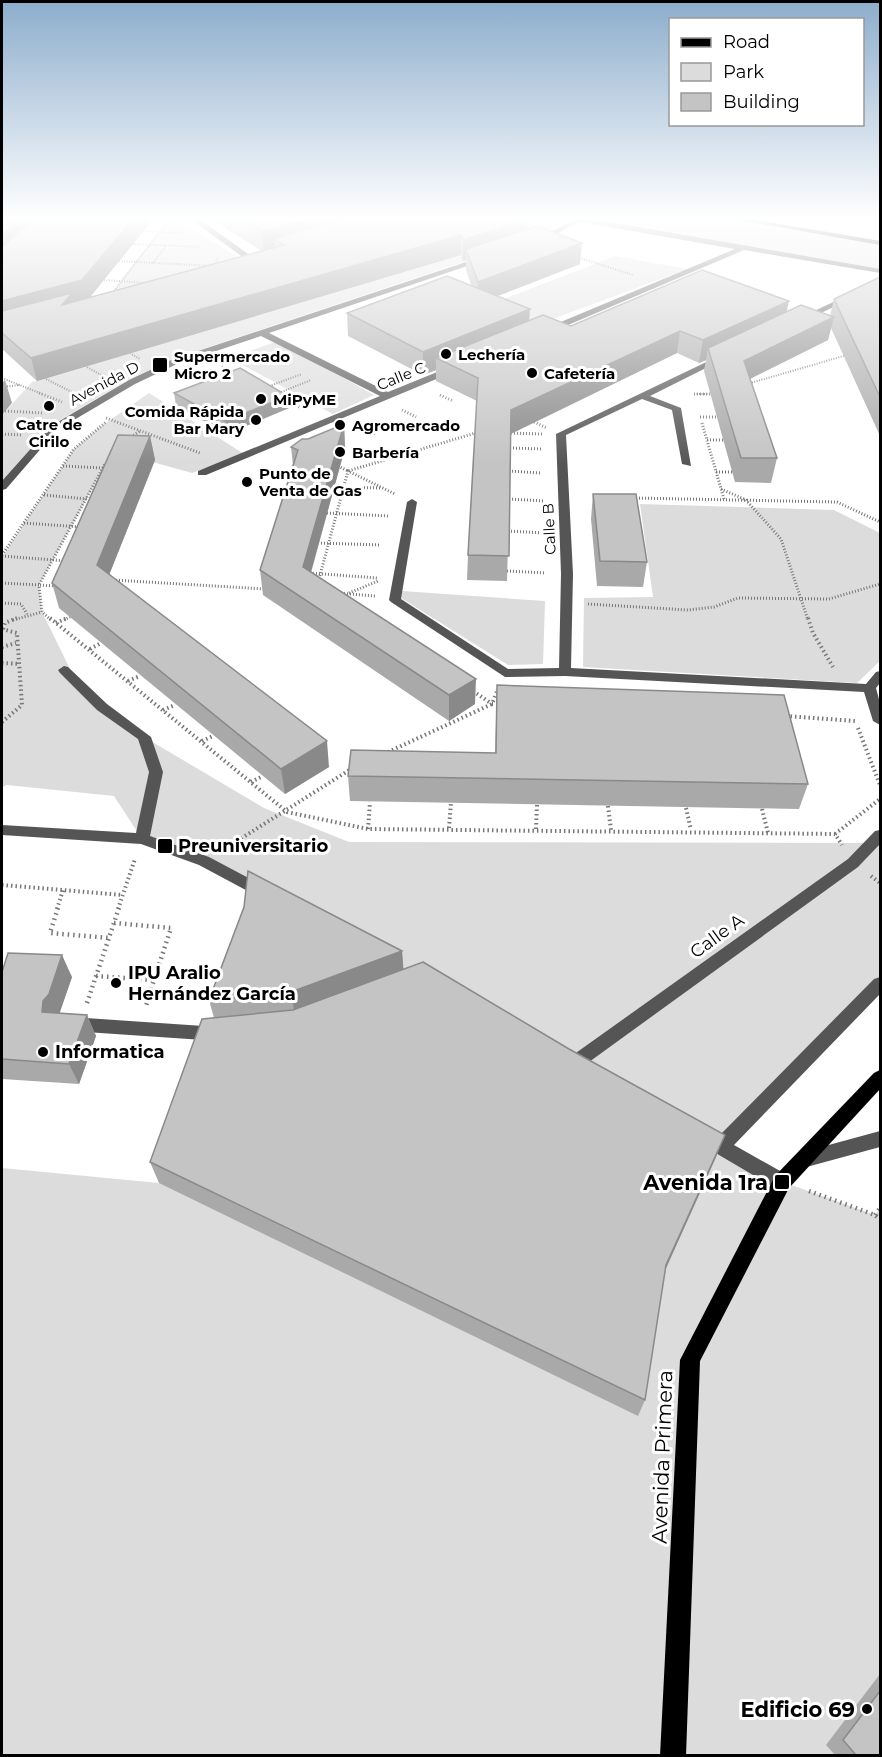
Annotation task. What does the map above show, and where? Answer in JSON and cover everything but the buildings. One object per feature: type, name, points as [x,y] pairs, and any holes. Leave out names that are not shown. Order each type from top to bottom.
[{"type":"main road","name":"Avenida Primera","points":[[673,1755],[690,1360],[783,1182],[880,1078]]},
{"type":"street","name":"Avenida D","points":[[2,487],[44,436],[82,410],[174,362],[360,300]]},
{"type":"street","points":[[537,335],[620,300]]},
{"type":"street","points":[[793,324],[843,300]]},
{"type":"street","points":[[261,333],[388,396]]},
{"type":"street","name":"Calle B","points":[[565,672],[567,574],[561,434],[733,353]]},
{"type":"street","name":"Calle C","points":[[202,473],[466,364]]},
{"type":"street","points":[[642,396],[676,408],[687,464]]},
{"type":"street","points":[[412,502],[395,600],[505,673],[565,672],[869,688]]},
{"type":"street","points":[[64,670],[102,707],[144,737],[156,772],[142,839]]},
{"type":"street","points":[[869,688],[880,675]]},
{"type":"street","points":[[869,688],[880,721]]},
{"type":"street","points":[[2,830],[142,839],[204,861],[274,898]]},
{"type":"street","name":"Calle A","points":[[592,1076],[567,1062],[853,863],[880,835]]},
{"type":"street","points":[[721,1146],[880,984]]},
{"type":"street","points":[[72,1024],[212,1034],[236,1032]]},
{"type":"street","points":[[691,1130],[783,1182]]},
{"type":"street","points":[[803,1160],[880,1139]]},
{"type":"path","points":[[740,386],[846,355],[857,356]]},
{"type":"path","points":[[223,361],[216,363],[245,378]]},
{"type":"path","points":[[269,392],[264,389],[302,374]]},
{"type":"path","points":[[689,374],[699,376],[691,380],[694,394],[711,394]]},
{"type":"path","points":[[2,378],[227,463]]},
{"type":"path","points":[[312,379],[275,394],[312,414]]},
{"type":"path","points":[[2,387],[20,385]]},
{"type":"path","points":[[70,561],[2,555],[75,449],[120,413]]},
{"type":"path","points":[[717,417],[700,417],[724,499]]},
{"type":"path","points":[[129,438],[140,431]]},
{"type":"path","points":[[502,433],[545,434],[553,431]]},
{"type":"path","points":[[348,471],[480,432]]},
{"type":"path","points":[[545,434],[545,501]]},
{"type":"path","points":[[707,440],[724,440]]},
{"type":"path","points":[[510,448],[545,449]]},
{"type":"path","points":[[108,460],[39,585],[42,612],[287,812],[368,829],[691,830],[835,834],[880,799]]},
{"type":"path","points":[[331,463],[412,502]]},
{"type":"path","points":[[63,466],[111,469]]},
{"type":"path","points":[[509,471],[563,474]]},
{"type":"path","points":[[716,472],[732,472]]},
{"type":"path","points":[[334,487],[383,488]]},
{"type":"path","points":[[721,489],[746,500],[781,539],[800,601],[827,660],[852,687]]},
{"type":"path","points":[[43,495],[96,499]]},
{"type":"path","points":[[623,497],[837,502],[880,522]]},
{"type":"path","points":[[509,499],[564,503]]},
{"type":"path","points":[[327,513],[409,518]]},
{"type":"path","points":[[544,522],[544,543]]},
{"type":"path","points":[[24,523],[82,527]]},
{"type":"path","points":[[508,531],[544,533]]},
{"type":"path","points":[[318,543],[381,545]]},
{"type":"path","points":[[544,563],[544,573]]},
{"type":"path","points":[[507,571],[567,574]]},
{"type":"path","points":[[310,573],[384,579],[336,598]]},
{"type":"path","points":[[103,581],[274,589]]},
{"type":"path","points":[[2,583],[58,586]]},
{"type":"path","points":[[567,601],[671,610],[714,607],[738,598],[800,601],[844,597],[880,584]]},
{"type":"path","points":[[331,592],[395,597]]},
{"type":"path","points":[[2,603],[21,604],[27,614]]},
{"type":"path","points":[[2,722],[22,705],[17,633],[2,629],[5,623],[27,614],[42,612]]},
{"type":"path","points":[[56,623],[70,617]]},
{"type":"path","points":[[2,647],[16,643]]},
{"type":"path","points":[[90,649],[101,643]]},
{"type":"path","points":[[2,663],[20,664]]},
{"type":"path","points":[[492,704],[505,673]]},
{"type":"path","points":[[128,681],[140,676]]},
{"type":"path","points":[[380,756],[492,704],[509,704]]},
{"type":"path","points":[[163,710],[176,705]]},
{"type":"path","points":[[776,715],[854,719],[880,785]]},
{"type":"path","points":[[202,741],[213,736]]},
{"type":"path","points":[[204,861],[287,812],[340,775],[360,765]]},
{"type":"path","points":[[251,783],[263,776]]},
{"type":"path","points":[[368,829],[370,802]]},
{"type":"path","points":[[449,828],[451,803]]},
{"type":"path","points":[[536,829],[537,805]]},
{"type":"path","points":[[608,806],[611,830]]},
{"type":"path","points":[[686,808],[691,830]]},
{"type":"path","points":[[762,809],[768,833]]},
{"type":"path","points":[[835,834],[853,863]]},
{"type":"path","points":[[72,1024],[110,938],[142,839]]},
{"type":"path","points":[[2,885],[123,895]]},
{"type":"path","points":[[63,891],[50,933],[110,938]]},
{"type":"path","points":[[114,923],[171,928],[154,980]]},
{"type":"path","points":[[783,1182],[875,1215],[880,1220]]},
{"type":"path","points":[[875,1215],[880,1208]]},
{"type":"green space","points":[[309,300],[350,300],[170,360],[128,380],[55,423],[2,483],[2,415],[32,382]]},
{"type":"green space","points":[[501,300],[604,300],[539,324],[486,306]]},
{"type":"green space","points":[[278,341],[374,395],[333,414],[230,358]]},
{"type":"green space","points":[[149,393],[244,454],[192,473],[113,451],[39,585],[42,612],[77,683],[144,737],[264,808],[349,842],[880,843],[880,984],[721,1146],[783,1182],[875,1215],[880,1208],[880,1692],[833,1755],[2,1755],[2,1168],[159,1183],[249,932],[253,888],[142,839],[114,796],[7,785],[2,787],[2,557],[74,449],[100,427]]},
{"type":"green space","points":[[640,504],[834,510],[880,533],[880,661],[857,683],[583,667],[584,598],[653,597]]},
{"type":"green space","points":[[402,591],[545,601],[543,664],[508,665],[401,598]]},
{"type":"place","name":"Lechería","points":[[446,354]]},
{"type":"place","name":"Supermercado Micro 2","points":[[160,365]]},
{"type":"place","name":"Cafetería","points":[[532,373]]},
{"type":"place","name":"MiPyME","points":[[261,399]]},
{"type":"place","name":"Catre de Cirilo","points":[[49,406]]},
{"type":"place","name":"Comida Rápida Bar Mary","points":[[256,420]]},
{"type":"place","name":"Agromercado","points":[[340,425]]},
{"type":"place","name":"Barbería","points":[[340,452]]},
{"type":"place","name":"Punto de Venta de Gas","points":[[247,482]]},
{"type":"place","name":"Preuniversitario","points":[[165,846]]},
{"type":"place","name":"IPU Aralio Hernández García","points":[[116,983]]},
{"type":"place","name":"Informatica","points":[[43,1052]]},
{"type":"place","name":"Avenida 1ra","points":[[782,1182]]},
{"type":"place","name":"Edificio 69","points":[[867,1709]]}]
